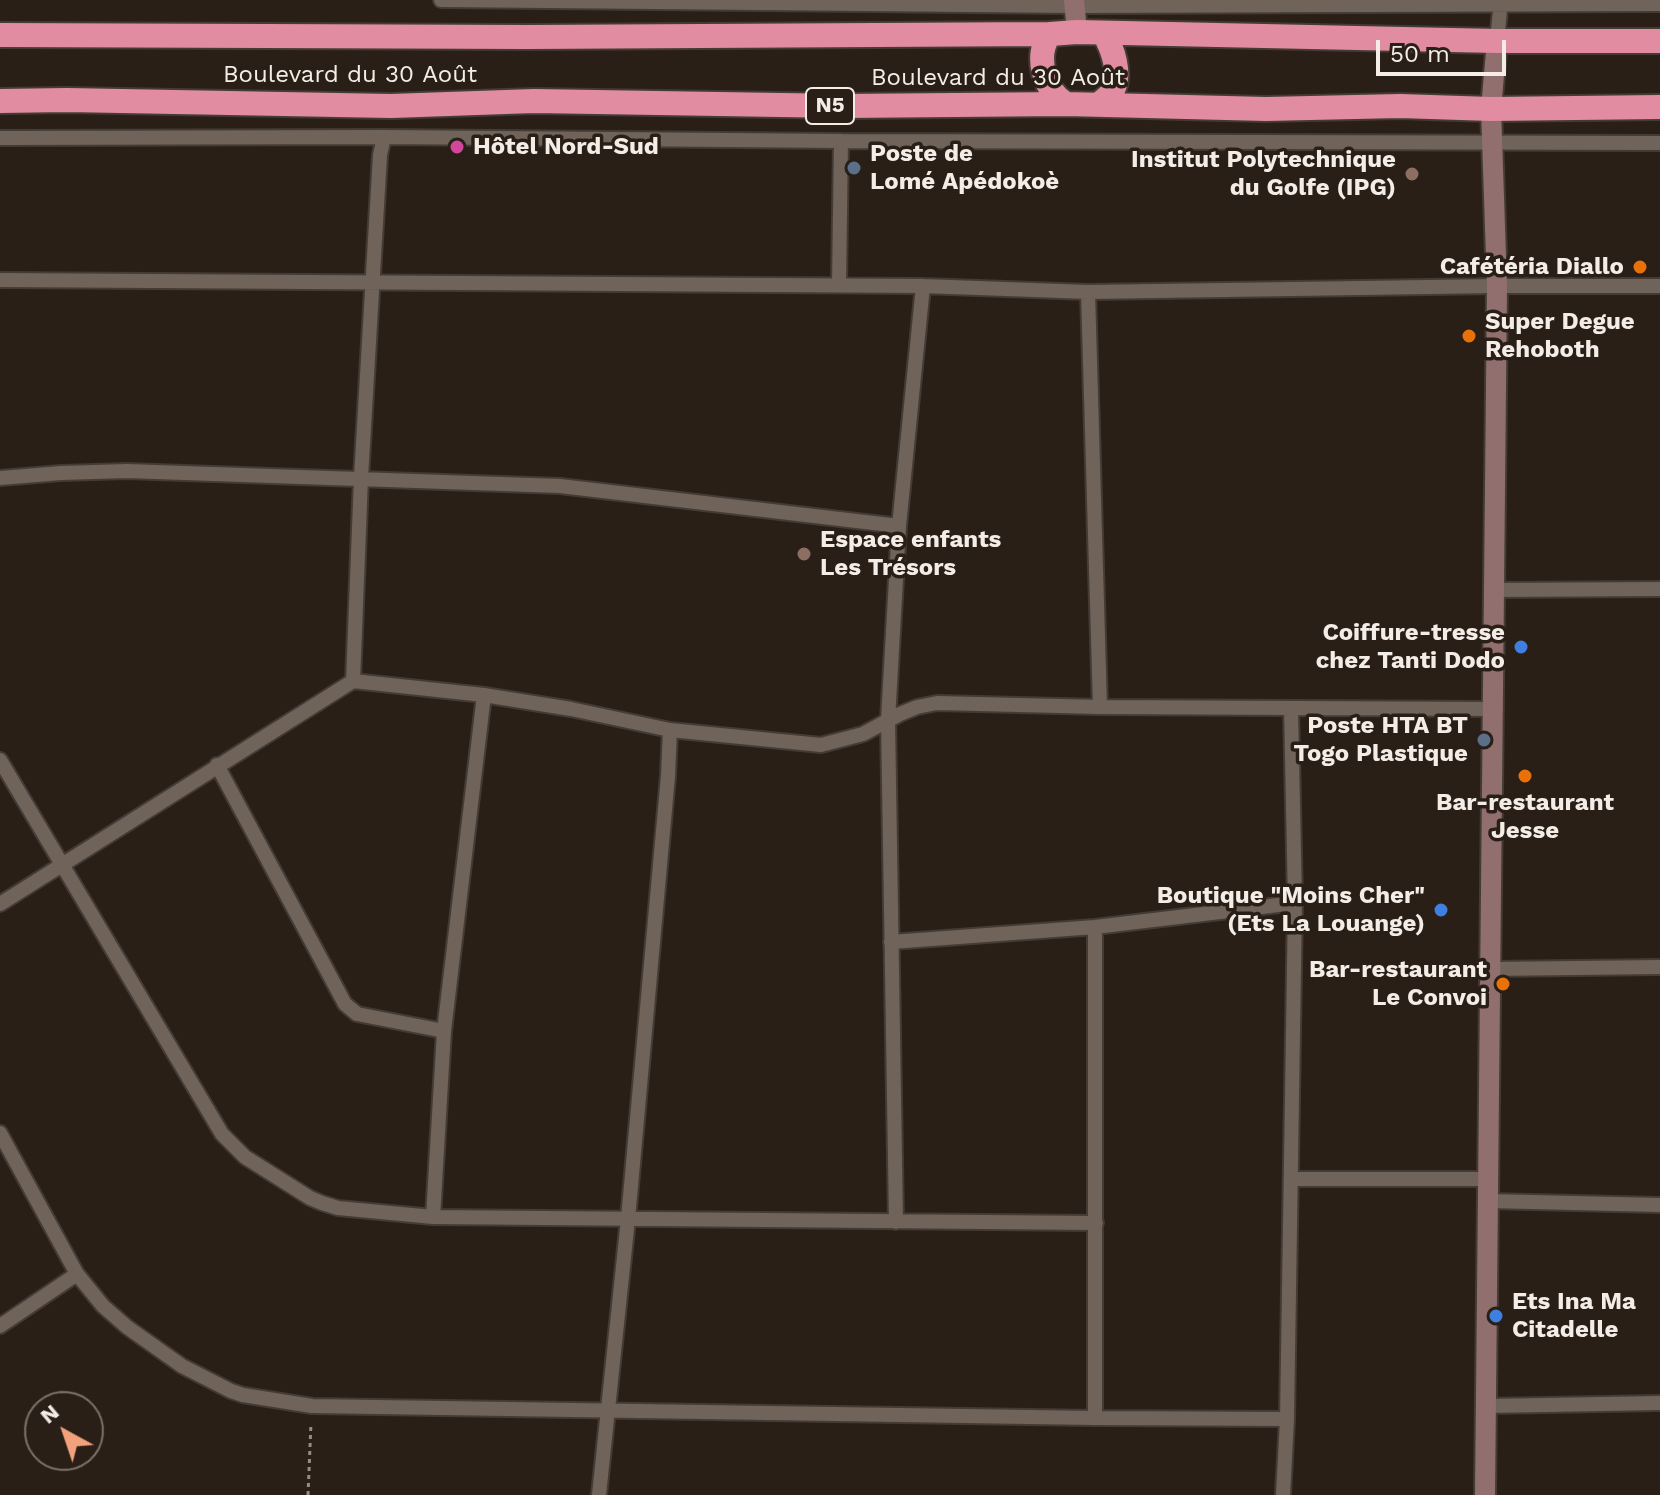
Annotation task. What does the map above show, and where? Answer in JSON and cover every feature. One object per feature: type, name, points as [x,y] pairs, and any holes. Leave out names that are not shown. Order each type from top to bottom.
[{"type":"highway","name":"Boulevard du 30 Août","points":[[0,35],[544,37],[1077,32],[1497,41],[1660,41]]},
{"type":"highway","points":[[1050,34],[1044,42],[1045,74],[1051,90],[1066,104]]},
{"type":"highway","points":[[1099,104],[1113,89],[1116,75],[1112,46],[1104,34]]},
{"type":"highway","name":"Boulevard du 30 Août","points":[[0,101],[391,106],[534,101],[842,106],[1099,104],[1266,109],[1660,107]]},
{"type":"street","points":[[441,0],[1660,4]]},
{"type":"street","points":[[1485,1495],[1497,286],[1491,109],[1501,2]]},
{"type":"street","points":[[1075,3],[1077,32]]},
{"type":"street","points":[[353,681],[361,478],[380,155],[384,137]]},
{"type":"street","points":[[0,138],[1660,143]]},
{"type":"street","points":[[839,285],[841,141]]},
{"type":"street","points":[[0,280],[839,285],[1088,292],[1660,286]]},
{"type":"street","points":[[896,1222],[888,720],[899,526],[923,286]]},
{"type":"street","points":[[1088,292],[1100,707]]},
{"type":"street","points":[[0,478],[95,471],[560,486],[899,526]]},
{"type":"street","points":[[1494,590],[1660,589]]},
{"type":"street","points":[[0,904],[353,681],[484,695],[670,730],[821,745],[863,734],[917,707],[937,703],[1493,709]]},
{"type":"street","points":[[433,1217],[444,1031],[484,695]]},
{"type":"street","points":[[1283,1495],[1292,1179],[1295,903],[1291,708]]},
{"type":"street","points":[[599,1495],[628,1219],[670,730]]},
{"type":"street","points":[[0,760],[222,1134],[245,1157],[310,1198],[338,1208],[433,1217],[1096,1223]]},
{"type":"street","points":[[217,765],[345,1004],[357,1014],[444,1031]]},
{"type":"street","points":[[891,942],[1095,927],[1295,903]]},
{"type":"street","points":[[1095,927],[1095,1418]]},
{"type":"street","points":[[1490,969],[1660,967]]},
{"type":"street","points":[[0,1133],[77,1274],[103,1306],[182,1366],[243,1395],[312,1406],[1287,1419]]},
{"type":"street","points":[[1292,1179],[1488,1179]]},
{"type":"street","points":[[1488,1201],[1660,1205]]},
{"type":"street","points":[[0,1326],[77,1274]]},
{"type":"street","points":[[1486,1406],[1660,1403]]},
{"type":"path","points":[[308,1495],[312,1406]]},
{"type":"place","name":"Hôtel Nord-Sud","points":[[457,147]]},
{"type":"place","name":"Poste de Lomé Apédokoè","points":[[854,168]]},
{"type":"place","name":"Institut Polytechnique du Golfe (IPG)","points":[[1412,174]]},
{"type":"place","name":"Cafétéria Diallo","points":[[1640,267]]},
{"type":"place","name":"Super Degue Rehoboth","points":[[1469,336]]},
{"type":"place","name":"Espace enfants Les Trésors","points":[[804,554]]},
{"type":"place","name":"Coiffure-tresse chez Tanti Dodo","points":[[1521,647]]},
{"type":"place","name":"Poste HTA BT Togo Plastique","points":[[1484,740]]},
{"type":"place","name":"Bar-restaurant Jesse","points":[[1525,776]]},
{"type":"place","name":"Boutique \"Moins Cher\" (Ets La Louange)","points":[[1441,910]]},
{"type":"place","name":"Bar-restaurant Le Convoi","points":[[1503,984]]},
{"type":"place","name":"Ets Ina Ma Citadelle","points":[[1496,1316]]}]
